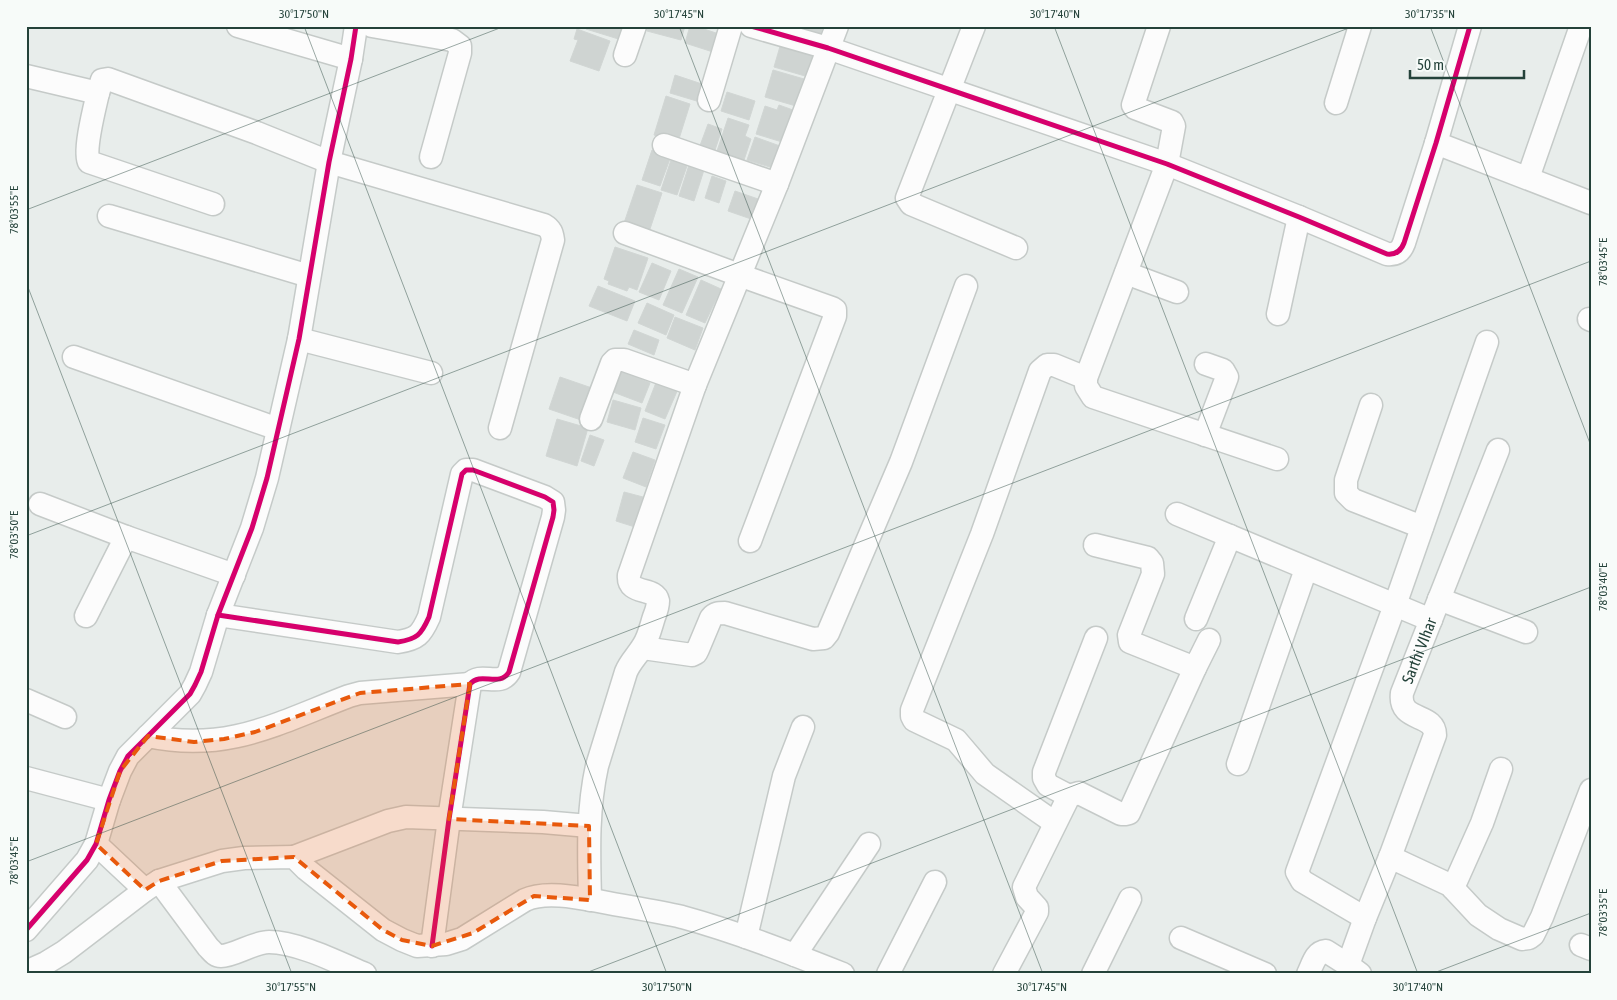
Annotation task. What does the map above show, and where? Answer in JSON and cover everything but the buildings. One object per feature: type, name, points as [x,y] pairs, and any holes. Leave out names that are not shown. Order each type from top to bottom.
[{"type":"street","points":[[238,26],[351,59]]},
{"type":"street","points":[[26,930],[87,860],[96,844],[109,800],[128,756],[190,694],[196,685],[218,615],[252,528],[267,478],[299,339],[329,162],[351,59],[356,26]]},
{"type":"street","points":[[372,26],[452,40],[460,46],[460,53],[431,157]]},
{"type":"street","points":[[625,55],[635,26]]},
{"type":"street","points":[[709,100],[731,26]]},
{"type":"street","points":[[752,26],[828,48],[1167,164],[1387,254],[1395,254],[1402,247],[1436,142],[1470,26]]},
{"type":"street","points":[[590,900],[589,826],[597,766],[626,672],[632,659],[643,648],[658,602],[653,594],[631,585],[629,575],[695,386],[777,184],[837,26]]},
{"type":"street","points":[[974,26],[907,195],[908,201],[911,204],[1016,248]]},
{"type":"street","points":[[1159,26],[1133,105],[1135,108],[1172,122],[1174,126],[1167,164],[1086,378],[1086,386],[1093,397],[1277,459]]},
{"type":"street","points":[[1336,102],[1360,26]]},
{"type":"street","points":[[1528,178],[1581,26]]},
{"type":"street","points":[[26,76],[98,93]]},
{"type":"street","points":[[213,204],[89,162],[86,158],[87,147],[102,80],[108,79],[257,133],[329,162],[535,222],[549,228],[553,240],[500,428]]},
{"type":"street","points":[[1436,142],[1591,203]]},
{"type":"street","points":[[664,145],[777,184]]},
{"type":"street","points":[[108,216],[309,276]]},
{"type":"street","points":[[1278,314],[1300,217]]},
{"type":"street","points":[[625,233],[739,276],[832,308],[836,312],[750,541]]},
{"type":"street","points":[[1126,273],[1177,292]]},
{"type":"street","points":[[643,648],[692,655],[698,649],[711,618],[714,614],[719,613],[725,613],[813,639],[824,638],[832,624],[900,462],[966,286]]},
{"type":"street","points":[[299,339],[431,373]]},
{"type":"street","points":[[1365,918],[1302,881],[1297,872],[1395,605],[1487,342]]},
{"type":"street","points":[[74,357],[278,429]]},
{"type":"street","points":[[591,419],[612,363],[615,360],[624,360],[695,386]]},
{"type":"street","points":[[1205,435],[1227,377],[1223,370],[1206,364]]},
{"type":"street","points":[[1055,823],[985,774],[956,740],[914,720],[912,710],[982,534],[1040,371],[1047,365],[1054,365],[1086,378]]},
{"type":"street","points":[[1371,405],[1346,480],[1346,493],[1353,500],[1422,526]]},
{"type":"street","name":"Sarthi VIhar","points":[[1354,969],[1365,918],[1390,857],[1435,735],[1434,727],[1430,723],[1407,712],[1403,708],[1402,693],[1498,450]]},
{"type":"street","points":[[218,615],[398,642],[411,640],[423,630],[428,617],[462,474],[466,470],[473,470],[545,497],[552,502],[554,510],[509,672],[502,680],[478,678],[470,684],[448,819],[432,946]]},
{"type":"street","points":[[40,504],[234,575]]},
{"type":"street","points":[[1176,514],[1431,620]]},
{"type":"street","points":[[1196,619],[1230,536]]},
{"type":"street","points":[[86,616],[126,537]]},
{"type":"street","points":[[1095,545],[1148,558],[1152,562],[1153,574],[1128,639],[1133,645],[1195,668]]},
{"type":"street","points":[[1238,764],[1306,569]]},
{"type":"street","points":[[1439,599],[1526,632]]},
{"type":"street","points":[[1069,796],[1048,785],[1044,778],[1044,772],[1096,638]]},
{"type":"street","points":[[1004,974],[1037,912],[1037,908],[1027,897],[1024,887],[1069,796],[1078,793],[1121,814],[1129,813],[1209,640]]},
{"type":"street","points":[[148,736],[194,742],[232,738],[256,732],[360,693],[470,684]]},
{"type":"street","points":[[26,700],[65,718]]},
{"type":"street","points":[[746,938],[784,776],[803,727]]},
{"type":"street","points":[[1453,888],[1482,824],[1501,769]]},
{"type":"street","points":[[26,778],[109,800]]},
{"type":"street","points":[[1390,857],[1453,888],[1467,905],[1488,922],[1522,939],[1529,938],[1533,935],[1542,917],[1591,790]]},
{"type":"street","points":[[26,972],[64,952],[152,885],[222,861],[294,856],[406,816],[589,826]]},
{"type":"street","points":[[96,844],[152,885],[215,954],[220,956],[227,955],[260,943],[277,943],[311,952],[365,974]]},
{"type":"street","points":[[796,956],[869,844]]},
{"type":"street","points":[[294,856],[306,870],[382,930],[417,946],[446,944],[462,939],[534,896],[551,896],[590,900],[680,917],[746,938],[843,974]]},
{"type":"street","points":[[888,974],[935,882]]},
{"type":"street","points":[[1093,974],[1130,899]]},
{"type":"street","points":[[1181,938],[1265,974]]},
{"type":"street","points":[[1308,974],[1317,954],[1326,951],[1354,969]]},
{"type":"highlighted area","points":[[470,684],[449,819],[589,826],[590,900],[534,896],[473,933],[432,946],[402,940],[383,930],[294,857],[222,861],[159,881],[145,890],[96,844],[120,771],[148,736],[194,742],[224,739],[255,732],[360,693]]},
{"type":"cycle path","points":[[26,930],[87,860],[96,844],[109,800],[128,756],[190,694],[201,672],[218,615],[252,528],[267,478],[299,339],[329,162],[351,59],[356,26]]},
{"type":"cycle path","points":[[751,26],[828,48],[1167,164],[1387,254],[1398,252],[1404,243],[1436,143],[1470,26]]},
{"type":"cycle path","points":[[218,615],[398,642],[414,638],[421,632],[429,617],[462,474],[466,470],[473,470],[545,497],[553,502],[553,517],[509,672],[500,679],[479,679],[474,680],[470,684],[432,946]]}]
